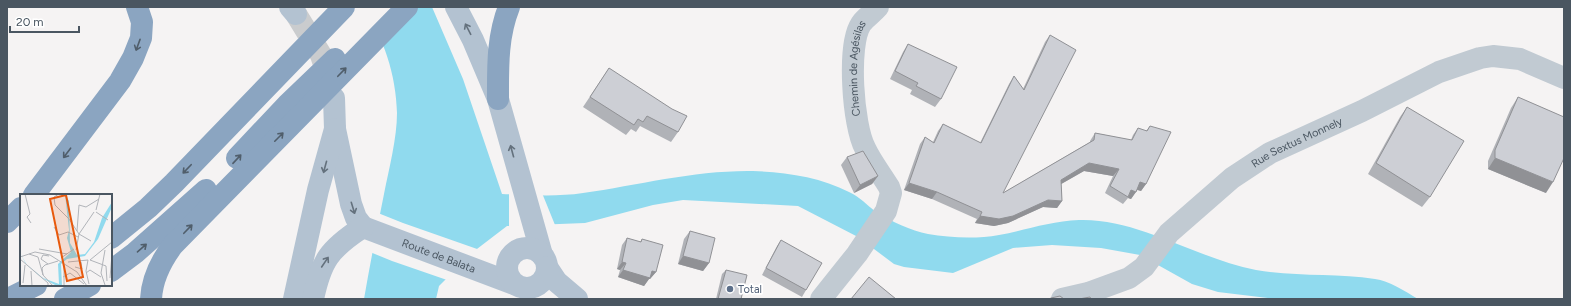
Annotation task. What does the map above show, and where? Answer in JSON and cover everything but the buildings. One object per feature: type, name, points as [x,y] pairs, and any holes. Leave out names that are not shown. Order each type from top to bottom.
[{"type":"highway","points":[[35,194],[120,81],[133,58],[141,38],[142,22],[137,7]]},
{"type":"highway","points":[[272,80],[335,7]]},
{"type":"highway","points":[[112,237],[148,208],[174,183],[344,7]]},
{"type":"highway","points":[[151,299],[152,286],[158,269],[173,245],[291,113],[389,7]]},
{"type":"highway","points":[[112,270],[135,254],[186,210],[406,7]]},
{"type":"highway","points":[[498,99],[498,51],[509,7]]},
{"type":"highway","points":[[7,222],[20,209]]},
{"type":"highway","points":[[8,299],[34,286]]},
{"type":"highway","points":[[65,299],[88,286]]},
{"type":"main road","points":[[456,7],[473,40],[498,99],[522,188],[544,261],[546,274],[540,284],[527,289],[517,286],[507,273],[509,260],[512,254],[524,248],[531,248],[544,261],[557,282],[577,299]]},
{"type":"main road","points":[[313,299],[324,262],[339,244],[367,230],[356,218],[351,204],[335,129],[334,98]]},
{"type":"main road","points":[[294,299],[318,190],[335,129]]},
{"type":"main road","name":"Route de Balata","points":[[367,230],[517,286],[546,299]]},
{"type":"lane","name":"Chemin de Agésilas","points":[[821,299],[857,254],[886,211],[891,193],[864,147],[859,132],[852,54],[854,40],[860,25],[878,7]]},
{"type":"lane","name":"Rue Sextus Monnely","points":[[1062,299],[1088,293],[1129,278],[1144,268],[1169,232],[1232,178],[1270,153],[1362,111],[1439,72],[1480,58],[1493,56],[1520,59],[1564,78]]},
{"type":"water","points":[[362,7],[432,7],[463,79],[502,194],[563,195],[604,190],[689,175],[732,171],[778,173],[815,179],[838,187],[857,196],[876,212],[888,219],[922,233],[955,237],[982,237],[999,235],[1058,222],[1079,220],[1101,221],[1124,225],[1146,232],[1234,265],[1271,272],[1375,279],[1391,284],[1418,299],[1276,299],[1218,292],[1192,284],[1140,255],[1101,248],[1052,245],[1013,248],[953,273],[904,267],[894,264],[858,237],[798,206],[683,200],[653,205],[585,223],[507,226],[473,252],[439,286],[436,299],[364,299],[396,133],[397,113],[394,85],[387,57],[377,31]]},
{"type":"pier","points":[[360,7],[417,7],[380,45],[371,23]]},
{"type":"pier","points":[[509,192],[542,193],[555,225],[509,228]]},
{"type":"pier","points":[[378,213],[480,250],[447,280],[392,261],[370,252]]},
{"type":"tunnel","points":[[296,14],[321,55],[331,86]]},
{"type":"place","name":"Total","points":[[730,289]]}]
